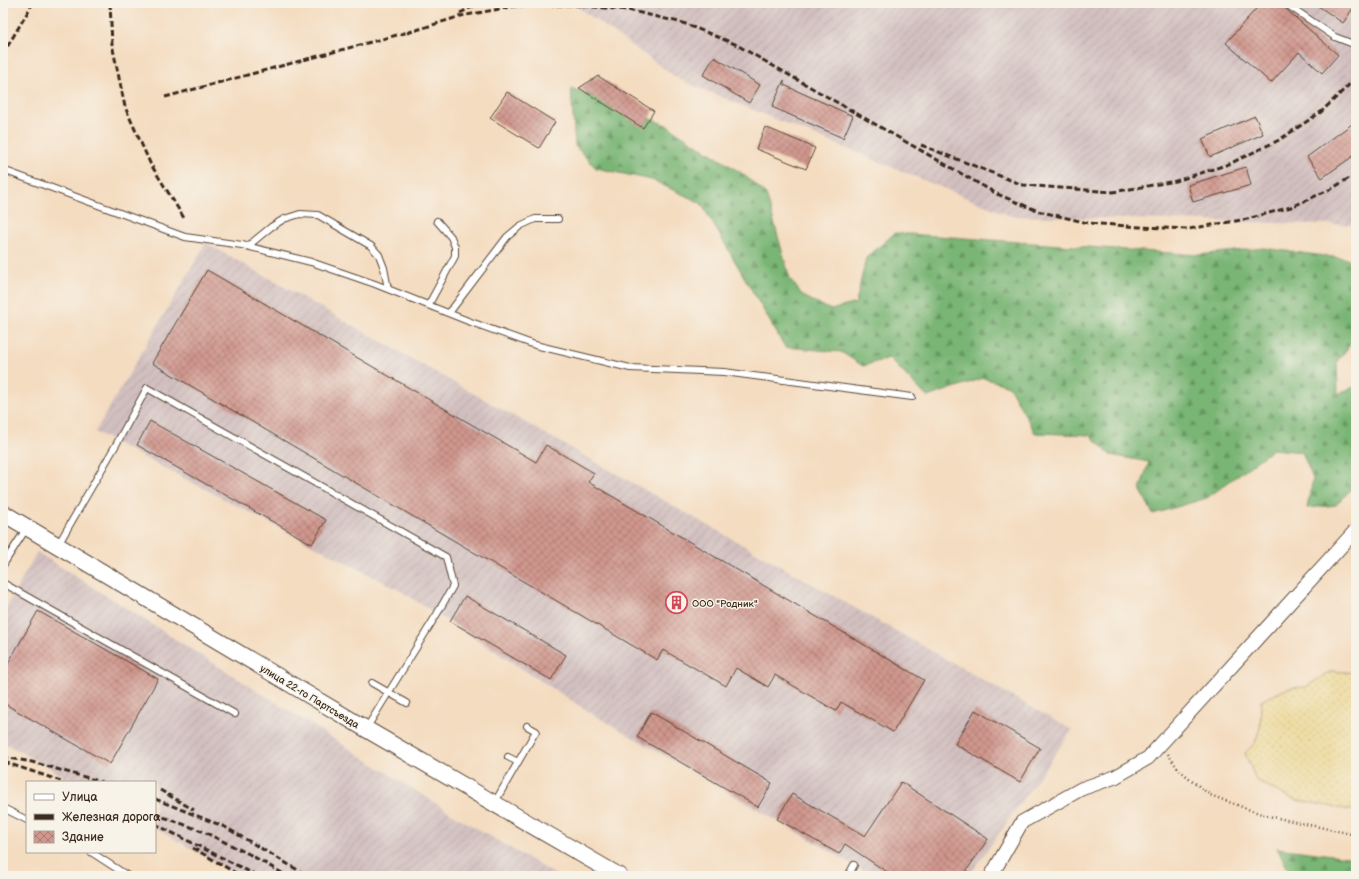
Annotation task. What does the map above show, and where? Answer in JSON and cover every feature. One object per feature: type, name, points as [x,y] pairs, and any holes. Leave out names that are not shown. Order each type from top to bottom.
[{"type":"street","name":"улица 22-го Партсъезда","points":[[3,513],[366,729],[619,876]]},
{"type":"street","points":[[991,876],[1022,822],[1081,789],[1115,777],[1148,758],[1356,530]]},
{"type":"lane","points":[[1285,3],[1334,37],[1356,46]]},
{"type":"lane","points":[[3,170],[185,238],[248,246],[311,262],[429,304],[535,345],[630,368],[724,372],[912,397]]},
{"type":"lane","points":[[248,246],[271,227],[284,219],[300,214],[318,215],[371,246],[379,255],[384,268],[388,289]]},
{"type":"lane","points":[[449,313],[493,255],[520,226],[535,219],[558,219]]},
{"type":"lane","points":[[429,304],[455,256],[455,246],[451,237],[437,221]]},
{"type":"lane","points":[[58,545],[147,388],[446,557],[453,586],[366,729]]},
{"type":"lane","points":[[3,565],[27,527]]},
{"type":"lane","points":[[3,583],[235,714]]},
{"type":"lane","points":[[372,683],[407,704]]},
{"type":"lane","points":[[494,804],[536,731],[527,726]]},
{"type":"lane","points":[[508,757],[518,762]]},
{"type":"lane","points":[[3,808],[26,820]]},
{"type":"lane","points":[[93,853],[128,876]]},
{"type":"lane","points":[[848,876],[854,865]]},
{"type":"path","points":[[1161,744],[1178,769],[1210,795],[1264,815],[1356,835]]},
{"type":"shaded area","points":[[572,3],[1356,3],[1356,225],[1011,216],[680,80]]},
{"type":"shaded area","points":[[206,243],[1072,730],[969,876],[873,876],[594,715],[399,590],[95,432]]},
{"type":"shaded area","points":[[37,552],[459,818],[558,876],[239,876],[156,829],[156,781],[72,781],[3,742],[3,613]]},
{"type":"green space","points":[[571,88],[666,125],[743,174],[766,194],[790,279],[803,296],[831,310],[856,303],[866,258],[895,233],[1198,255],[1263,248],[1356,260],[1356,338],[1337,361],[1338,394],[1356,386],[1356,484],[1336,505],[1307,508],[1313,479],[1302,452],[1273,449],[1207,498],[1153,514],[1140,489],[1149,462],[1110,455],[1090,435],[1035,433],[1009,386],[983,378],[927,397],[889,358],[863,366],[841,352],[785,347],[701,203],[652,180],[596,168],[575,146]]},
{"type":"green space","points":[[1277,848],[1356,858],[1356,876],[1294,876],[1290,873]]},
{"type":"sand","points":[[1331,671],[1356,673],[1356,811],[1295,800],[1282,794],[1256,780],[1245,753],[1255,743],[1260,728],[1261,701],[1288,688],[1306,687]]},
{"type":"building","points":[[1261,3],[1279,3],[1338,55],[1322,73],[1299,52],[1271,83],[1226,43]]},
{"type":"building","points":[[1314,3],[1356,3],[1356,4],[1343,23]]},
{"type":"building","points":[[714,57],[760,85],[749,103],[703,75]]},
{"type":"building","points":[[598,76],[654,111],[643,128],[579,88]]},
{"type":"building","points":[[784,80],[784,85],[853,116],[843,138],[772,107]]},
{"type":"building","points":[[507,92],[555,122],[539,148],[490,118]]},
{"type":"building","points":[[1255,116],[1263,134],[1210,157],[1202,139]]},
{"type":"building","points":[[1356,121],[1356,154],[1322,178],[1307,157]]},
{"type":"building","points":[[765,127],[815,148],[806,169],[756,149]]},
{"type":"building","points":[[1246,167],[1251,185],[1193,202],[1188,185]]},
{"type":"building","points":[[207,270],[536,462],[546,445],[594,473],[588,482],[924,680],[893,732],[841,702],[836,711],[775,675],[768,687],[736,668],[726,686],[663,650],[657,660],[152,363]]},
{"type":"building","points":[[150,421],[326,520],[312,544],[137,445]]},
{"type":"building","points":[[465,596],[566,655],[551,680],[450,621]]},
{"type":"building","points":[[38,611],[158,679],[110,764],[3,703],[3,672]]},
{"type":"building","points":[[975,710],[1040,748],[1020,782],[955,744]]},
{"type":"building","points":[[651,712],[772,783],[758,807],[637,737]]},
{"type":"building","points":[[901,782],[988,839],[963,876],[893,876],[845,844],[839,854],[777,819],[792,794],[865,836]]},
{"type":"railway","points":[[3,54],[33,3]]},
{"type":"railway","points":[[110,3],[112,44],[125,107],[150,163],[184,218]]},
{"type":"railway","points":[[460,13],[480,3]]},
{"type":"railway","points":[[407,33],[461,16],[516,6],[572,5],[628,10],[683,23],[735,44],[997,194],[1038,211],[1088,223],[1189,229],[1247,219],[1291,207],[1331,189],[1356,174]]},
{"type":"railway","points":[[165,97],[412,31]]},
{"type":"railway","points":[[921,145],[1023,185],[1113,192],[1176,181],[1229,164],[1279,140],[1321,112],[1356,78]]},
{"type":"railway","points":[[3,757],[32,762],[98,781]]},
{"type":"railway","points":[[4,762],[61,781]]},
{"type":"railway","points":[[160,790],[194,810]]},
{"type":"railway","points":[[156,799],[225,827],[308,876]]},
{"type":"railway","points":[[156,814],[202,831],[249,854],[287,876]]},
{"type":"railway","points":[[156,825],[258,876]]},
{"type":"railway","points":[[193,848],[241,876]]},
{"type":"place","name":"ООО \"Родник\"","points":[[676,603]]}]
